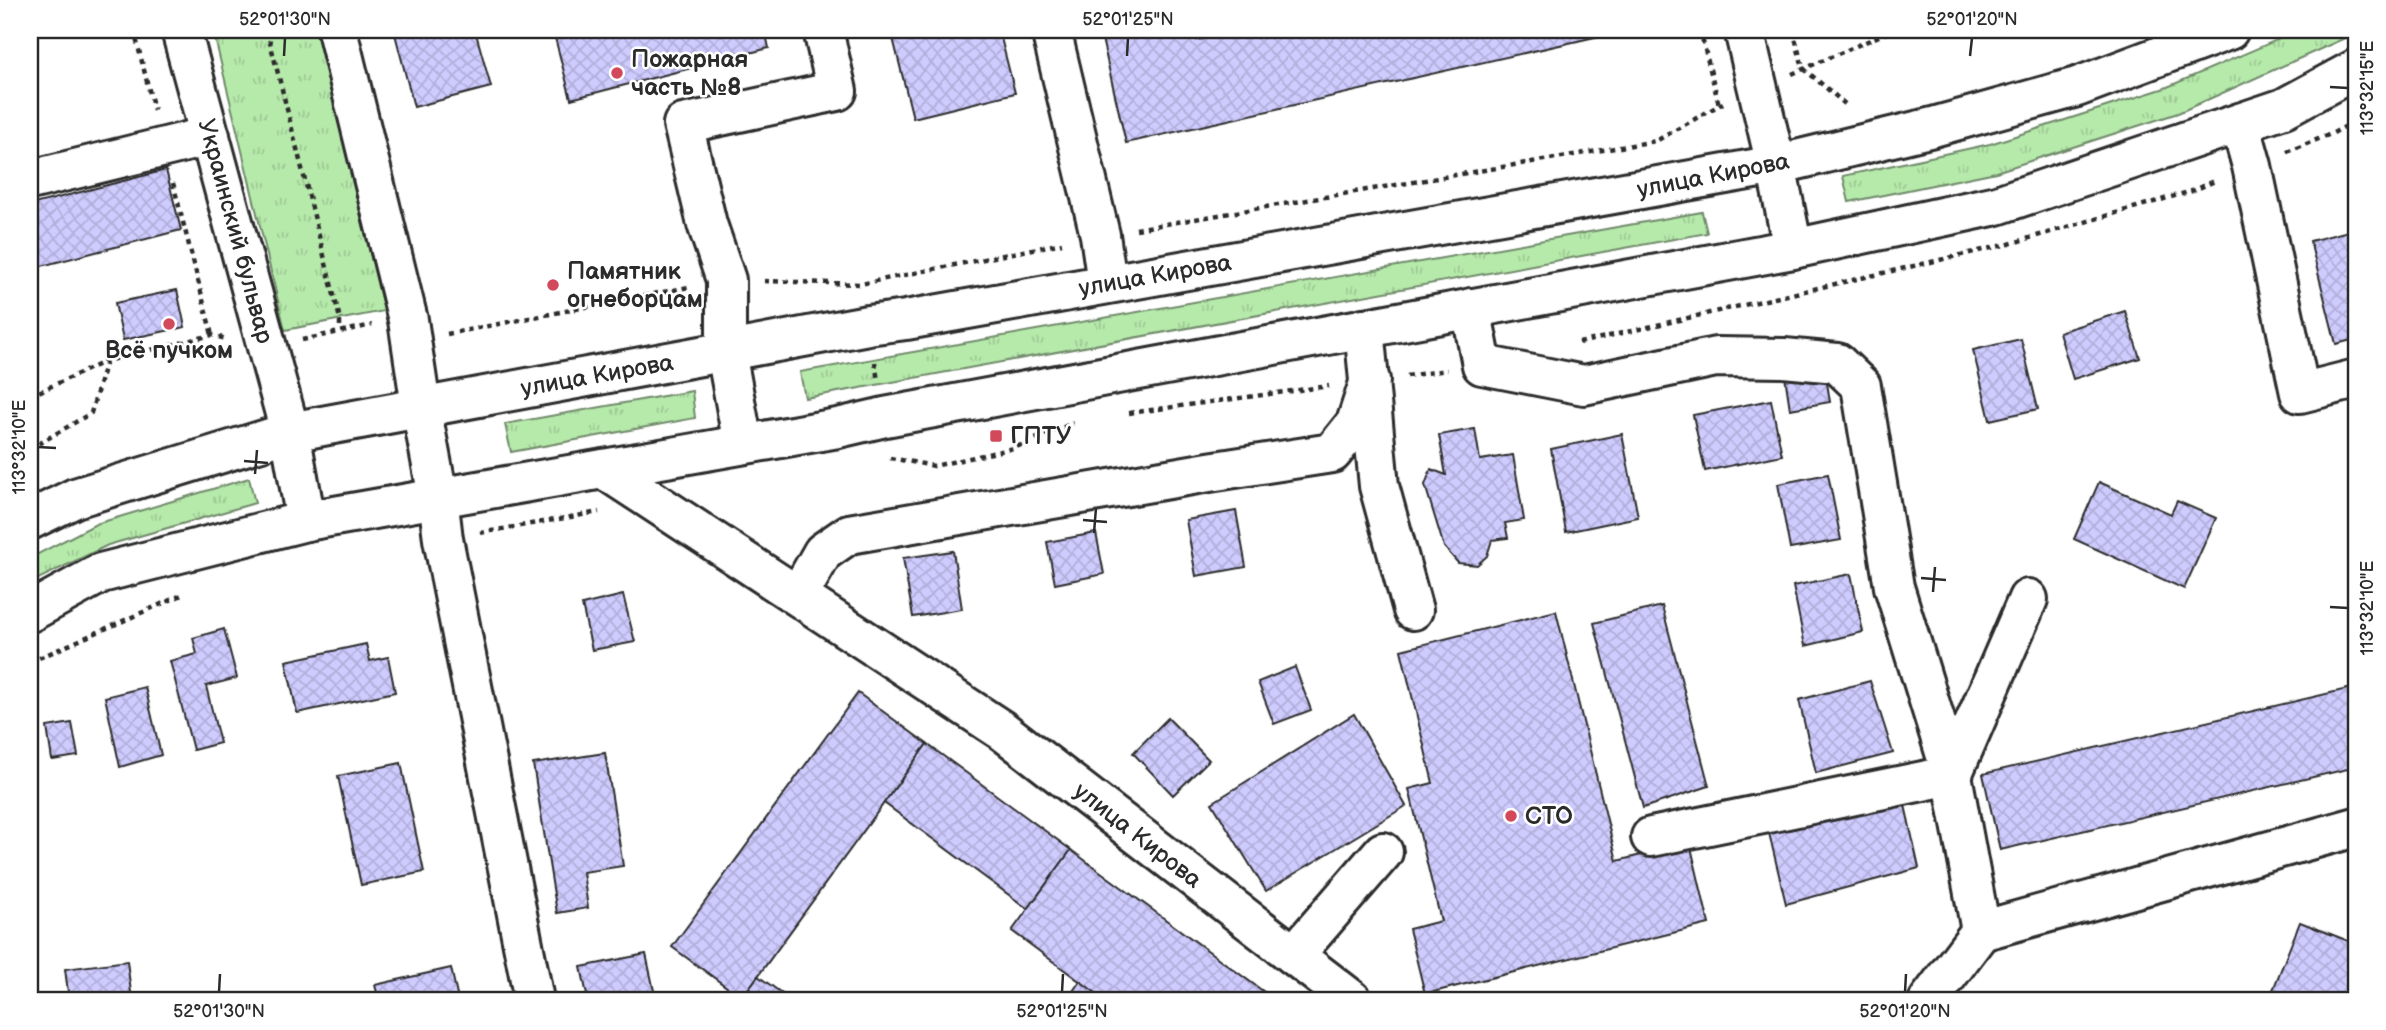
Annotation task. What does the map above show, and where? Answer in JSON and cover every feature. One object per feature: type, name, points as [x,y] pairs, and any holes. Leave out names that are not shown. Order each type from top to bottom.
[{"type":"main road","name":"Украинский бульвар","points":[[181,30],[290,432],[306,521]]},
{"type":"main road","points":[[337,30],[408,320],[443,539],[534,1000]]},
{"type":"main road","points":[[743,444],[726,352],[726,280],[707,224],[682,124],[837,91],[822,30]]},
{"type":"main road","points":[[1051,30],[1100,235],[1107,283]]},
{"type":"main road","points":[[1744,30],[1793,249]]},
{"type":"main road","name":"улица Кирова","points":[[30,520],[75,498],[290,432],[867,325],[1776,165],[1933,127],[2077,86],[2228,30]]},
{"type":"main road","points":[[30,612],[101,573],[306,521],[743,444],[1793,249],[1997,205],[2284,108],[2356,69]]},
{"type":"main road","points":[[2240,123],[2252,166],[2300,393],[2356,379]]},
{"type":"main road","points":[[30,180],[210,136]]},
{"type":"main road","points":[[1471,308],[1482,365],[1584,385],[1716,357],[1784,358],[1837,363],[1861,386],[1894,587],[1952,775],[1981,931]]},
{"type":"main road","points":[[1364,328],[1379,486],[1413,610]]},
{"type":"main road","points":[[798,596],[822,552],[849,534],[1332,453],[1356,423],[1370,380]]},
{"type":"main road","name":"улица Кирова","points":[[604,469],[1003,731],[1352,1000]]},
{"type":"main road","points":[[1952,775],[2028,599]]},
{"type":"main road","points":[[1651,837],[1952,775]]},
{"type":"main road","points":[[1929,1000],[1981,931],[2356,827]]},
{"type":"main road","points":[[1294,955],[1383,852]]},
{"type":"path","points":[[267,30],[340,319],[340,331]]},
{"type":"path","points":[[1700,30],[1719,104]]},
{"type":"path","points":[[1793,30],[1803,68],[1845,104]]},
{"type":"path","points":[[30,396],[106,361],[212,335],[267,349],[340,331],[408,320],[438,335],[726,280],[861,284],[1100,235],[1656,141],[1719,104],[1759,92],[1803,68],[1894,30]]},
{"type":"path","points":[[1575,344],[2009,244],[2192,191],[2356,121]]},
{"type":"path","points":[[867,325],[886,417]]},
{"type":"path","points":[[30,449],[91,413],[106,361]]},
{"type":"path","points":[[1128,414],[1482,365]]},
{"type":"path","points":[[879,460],[892,457],[933,466],[1014,448],[1077,421]]},
{"type":"path","points":[[443,539],[655,502]]},
{"type":"path","points":[[30,662],[185,593]]},
{"type":"green space","points":[[213,30],[316,30],[384,311],[285,330]]},
{"type":"green space","points":[[2300,30],[2356,30],[2356,33],[2178,113],[1996,172],[1849,202],[1843,176],[1990,144],[2165,88]]},
{"type":"green space","points":[[1702,212],[1707,233],[805,398],[800,372]]},
{"type":"green space","points":[[692,391],[695,418],[511,452],[505,424]]},
{"type":"green space","points":[[249,478],[255,503],[108,545],[30,583],[30,558],[96,524]]},
{"type":"building","points":[[394,30],[475,30],[491,87],[414,107]]},
{"type":"building","name":"Пожарная часть №8","points":[[553,30],[765,30],[769,48],[571,99]]},
{"type":"building","points":[[891,30],[999,30],[1015,93],[913,118]]},
{"type":"building","points":[[1100,30],[1195,30],[1197,40],[1242,30],[1626,30],[1126,143]]},
{"type":"building","points":[[166,170],[181,230],[30,269],[30,205]]},
{"type":"building","points":[[2356,229],[2356,339],[2336,344],[2310,241]]},
{"type":"building","points":[[177,290],[185,327],[123,340],[115,303]]},
{"type":"building","points":[[2125,311],[2140,358],[2073,379],[2059,332]]},
{"type":"building","points":[[2021,339],[2038,409],[1990,420],[1973,350]]},
{"type":"building","points":[[1825,370],[1830,402],[1790,409],[1785,376]]},
{"type":"building","points":[[1771,400],[1782,455],[1705,471],[1693,415]]},
{"type":"building","points":[[1475,429],[1480,460],[1513,455],[1524,520],[1505,523],[1508,538],[1492,540],[1487,556],[1477,565],[1458,563],[1444,547],[1425,485],[1431,469],[1446,475],[1439,435]]},
{"type":"building","points":[[1622,434],[1638,517],[1566,532],[1551,449]]},
{"type":"building","points":[[1828,474],[1841,540],[1790,549],[1778,484]]},
{"type":"building","points":[[2099,482],[2171,514],[2177,501],[2216,518],[2184,589],[2074,539]]},
{"type":"building","points":[[1236,511],[1246,567],[1196,576],[1186,520]]},
{"type":"building","points":[[1096,533],[1104,574],[1055,584],[1047,542]]},
{"type":"building","points":[[953,551],[962,609],[913,617],[903,558]]},
{"type":"building","points":[[1851,574],[1863,632],[1805,646],[1793,586]]},
{"type":"building","points":[[623,595],[635,642],[592,650],[582,605]]},
{"type":"building","points":[[1662,606],[1709,786],[1643,808],[1594,623]]},
{"type":"building","name":"СТО","points":[[1556,611],[1617,861],[1690,843],[1709,924],[1425,994],[1409,929],[1441,921],[1409,789],[1433,783],[1401,650]]},
{"type":"building","points":[[224,629],[237,678],[206,686],[220,743],[193,750],[170,661],[197,654],[193,638]]},
{"type":"building","points":[[366,644],[370,661],[388,657],[395,692],[297,713],[286,661]]},
{"type":"building","points":[[1295,667],[1311,710],[1274,724],[1258,682]]},
{"type":"building","points":[[1870,681],[1893,753],[1816,773],[1799,700]]},
{"type":"building","points":[[145,687],[161,755],[120,767],[105,697]]},
{"type":"building","points":[[2356,687],[2356,767],[2000,850],[1983,774]]},
{"type":"building","points":[[858,693],[927,744],[742,998],[672,947]]},
{"type":"building","points":[[1354,714],[1406,806],[1266,891],[1212,803]]},
{"type":"building","points":[[1168,718],[1209,760],[1173,795],[1133,753]]},
{"type":"building","points":[[72,723],[78,756],[52,760],[47,727]]},
{"type":"building","points":[[927,744],[1071,850],[1028,909],[884,803]]},
{"type":"building","points":[[605,753],[623,866],[583,872],[588,908],[557,913],[533,764]]},
{"type":"building","points":[[401,763],[424,872],[361,885],[338,776]]},
{"type":"building","points":[[1903,796],[1919,868],[1786,904],[1769,833]]},
{"type":"building","points":[[1071,850],[1275,1000],[1105,1000],[1012,931]]},
{"type":"building","points":[[2300,922],[2356,944],[2356,1000],[2269,1000]]},
{"type":"building","points":[[646,954],[656,1000],[588,1000],[581,967]]},
{"type":"building","points":[[127,961],[132,1000],[69,1000],[65,969]]},
{"type":"building","points":[[451,968],[458,1000],[379,1000],[375,985]]},
{"type":"building","points":[[758,976],[791,1000],[740,1000]]},
{"type":"building","points":[[1080,981],[1105,1000],[1067,1000]]},
{"type":"place","name":"Пожарная часть №8","points":[[617,73]]},
{"type":"place","name":"Памятник огнеборцам","points":[[553,285]]},
{"type":"place","name":"Всё пучком","points":[[169,324]]},
{"type":"place","name":"ГПТУ","points":[[996,436]]},
{"type":"place","name":"СТО","points":[[1511,816]]}]
